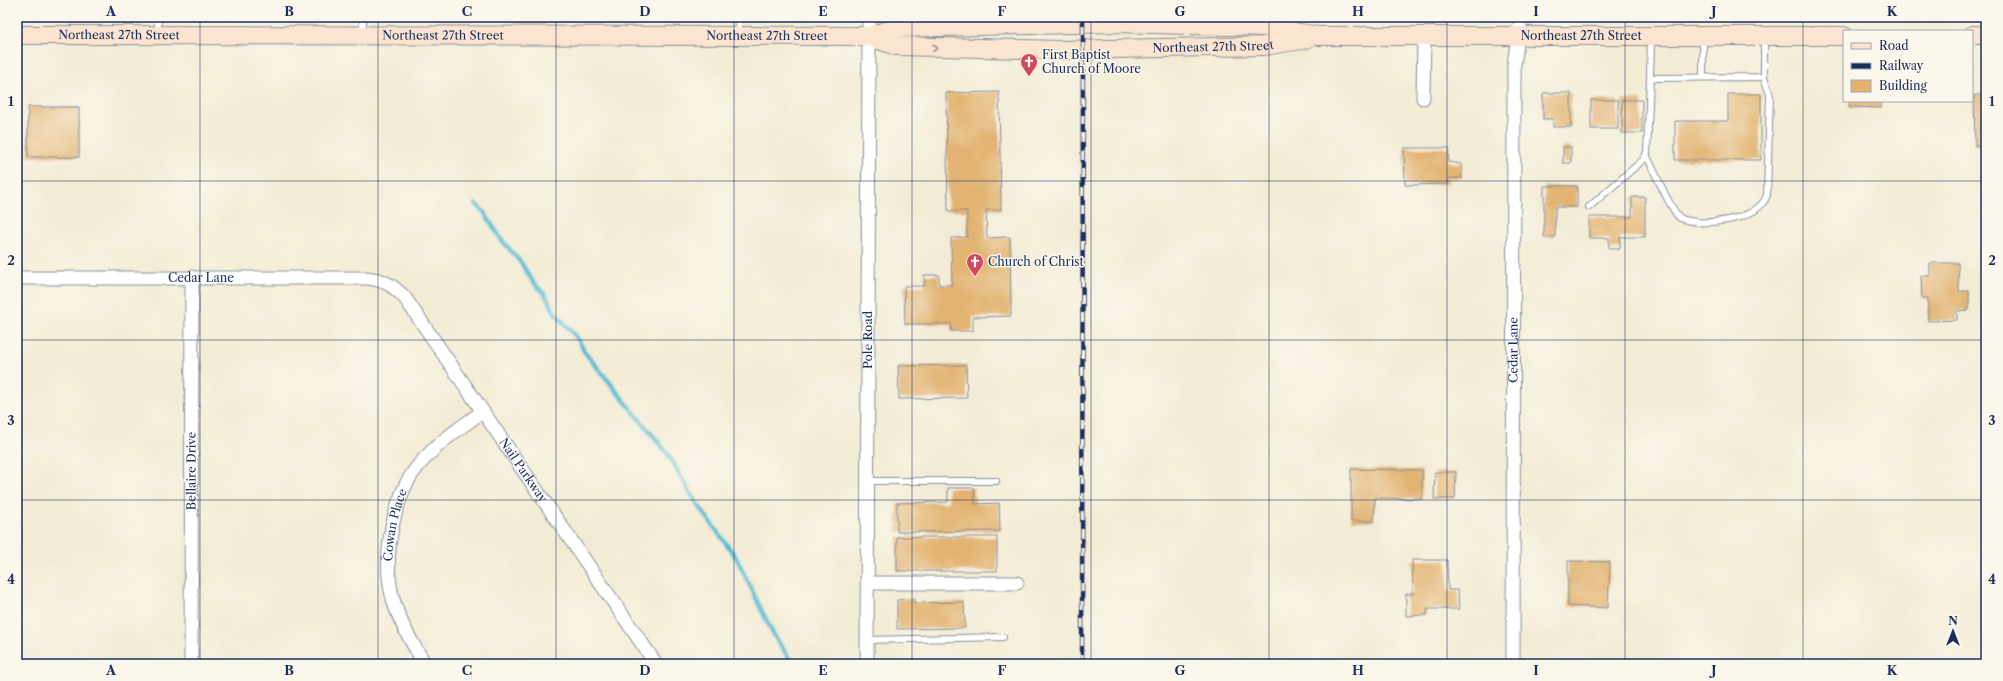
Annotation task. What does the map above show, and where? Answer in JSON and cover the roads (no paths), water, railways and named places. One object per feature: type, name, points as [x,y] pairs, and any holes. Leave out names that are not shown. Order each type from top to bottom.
[{"type":"main road","name":"Northeast 27th Street","points":[[17,35],[158,25],[363,35],[868,36],[897,28],[1115,24],[1263,27],[1319,36],[1843,36]]},
{"type":"main road","points":[[1973,35],[1986,35]]},
{"type":"main road","name":"Northeast 27th Street","points":[[868,36],[896,46],[1061,50],[1265,46],[1319,36]]},
{"type":"street","name":"Pole Road","points":[[867,664],[869,17]]},
{"type":"street","name":"Cedar Lane","points":[[1513,664],[1514,64],[1521,17]]},
{"type":"street","points":[[1423,98],[1424,36]]},
{"type":"street","name":"Bellaire Drive","points":[[191,664],[192,277]]},
{"type":"street","name":"Cedar Lane","points":[[17,278],[365,278],[385,282]]},
{"type":"street","name":"Nail Parkway","points":[[385,282],[392,286],[405,298],[656,664]]},
{"type":"street","name":"Cowan Place","points":[[425,664],[402,626],[389,581],[388,546],[396,508],[405,487],[422,462],[438,444],[482,412]]},
{"type":"street","points":[[868,582],[1017,583]]},
{"type":"lane","points":[[363,17],[363,35]]},
{"type":"lane","points":[[739,17],[739,36]]},
{"type":"lane","points":[[1589,207],[1643,160],[1648,150],[1651,36]]},
{"type":"lane","points":[[1703,36],[1703,77]]},
{"type":"lane","points":[[1646,154],[1673,210],[1680,218],[1692,221],[1727,221],[1757,209],[1765,202],[1767,195],[1770,95],[1764,77],[1764,36]]},
{"type":"lane","points":[[1650,78],[1764,77]]},
{"type":"lane","points":[[868,481],[996,481]]},
{"type":"lane","points":[[867,640],[1003,637]]},
{"type":"waterway","points":[[476,204],[484,212],[501,239],[521,263],[533,282],[546,296],[555,313],[578,339],[584,351],[667,453],[696,502],[737,559],[773,634],[793,664]]},
{"type":"railway","points":[[1082,664],[1083,17]]},
{"type":"place","name":"First Baptist Church of Moore","points":[[1029,77]]},
{"type":"place","name":"Church of Christ","points":[[975,277]]}]
